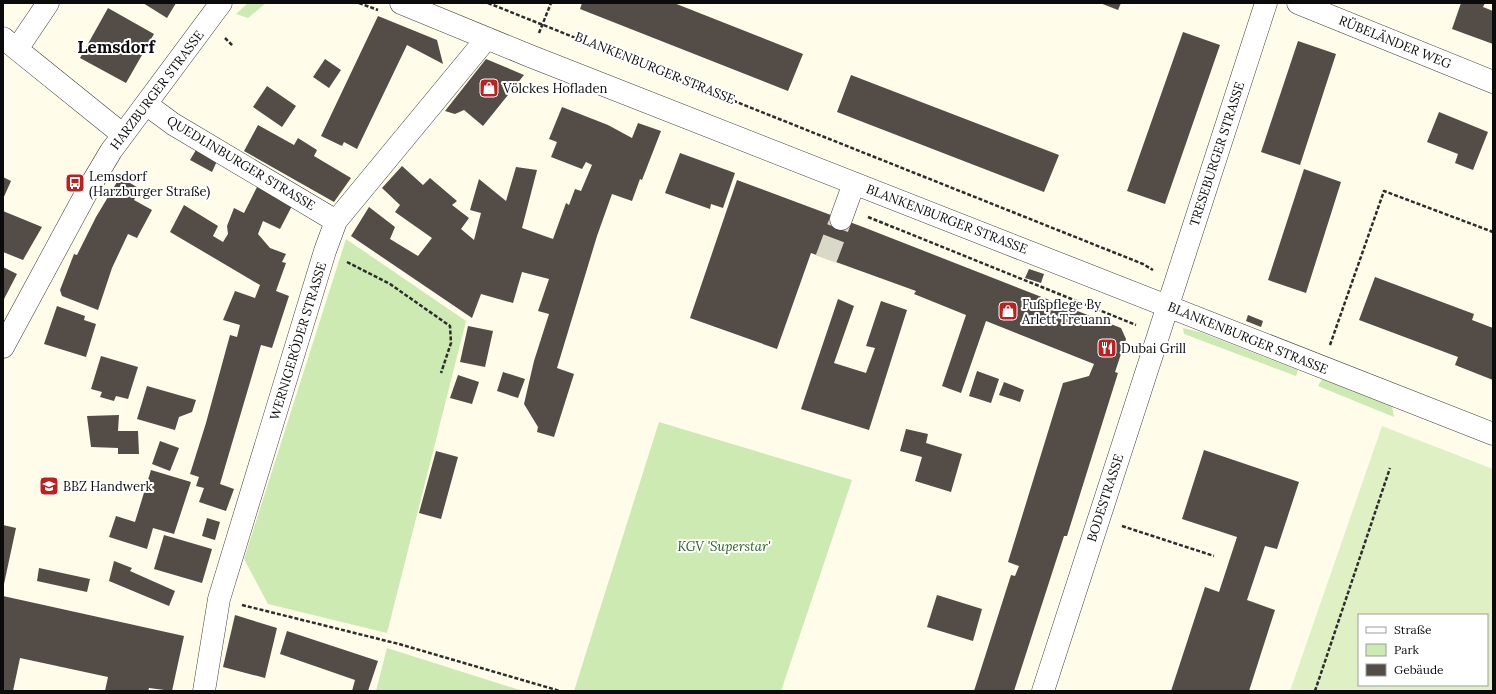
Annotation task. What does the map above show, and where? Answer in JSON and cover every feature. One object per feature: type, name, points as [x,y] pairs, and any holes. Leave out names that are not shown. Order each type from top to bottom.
[{"type":"street","points":[[48,3],[10,43],[122,134]]},
{"type":"street","name":"HARZBURGER STRASSE","points":[[4,344],[88,188],[122,134],[221,3]]},
{"type":"street","name":"BLANKENBURGER STRASSE","points":[[401,3],[530,56],[1493,434]]},
{"type":"street","name":"TRESEBURGER STRASSE","points":[[1167,306],[1266,3]]},
{"type":"street","name":"RÜBELÄNDER WEG","points":[[1298,3],[1493,82]]},
{"type":"street","name":"WERNIGERÖDER STRASSE","points":[[204,691],[219,599],[325,251],[336,221],[487,38]]},
{"type":"street","name":"QUEDLINBURGER STRASSE","points":[[146,104],[173,124],[336,221]]},
{"type":"street","points":[[840,218],[854,183]]},
{"type":"street","name":"BODESTRASSE","points":[[1043,691],[1167,306]]},
{"type":"path","name":"BLANKENBURGER STRASSE","points":[[488,3],[1143,264],[1174,284]]},
{"type":"path","points":[[530,56],[551,3]]},
{"type":"path","points":[[222,35],[233,46]]},
{"type":"path","points":[[1322,368],[1384,191],[1493,232]]},
{"type":"path","points":[[325,251],[390,284],[450,326],[452,343],[441,373]]},
{"type":"path","points":[[1315,691],[1390,468]]},
{"type":"path","points":[[1122,526],[1214,556]]},
{"type":"path","points":[[219,599],[399,644],[560,691]]},
{"type":"green space","points":[[248,3],[266,3],[248,18],[236,14]]},
{"type":"green space","points":[[346,239],[466,321],[387,633],[268,604],[244,559]]},
{"type":"green space","points":[[1183,328],[1200,332],[1298,370],[1296,376],[1184,334]]},
{"type":"green space","points":[[1322,379],[1392,406],[1394,417],[1318,386]]},
{"type":"green space","name":"KGV 'Superstar'","points":[[659,422],[852,480],[781,691],[574,691]]},
{"type":"green space","points":[[1382,426],[1493,469],[1493,691],[1290,691]]},
{"type":"green space","points":[[387,648],[523,691],[376,691]]},
{"type":"building","points":[[143,3],[176,3],[167,18]]},
{"type":"building","points":[[582,3],[674,3],[803,54],[788,91],[580,9]]},
{"type":"building","points":[[1100,3],[1121,3],[1118,10]]},
{"type":"building","points":[[1461,3],[1485,3],[1483,7],[1493,11],[1493,44],[1452,29]]},
{"type":"building","points":[[108,8],[154,34],[126,83],[80,58]]},
{"type":"building","points":[[378,16],[437,40],[443,64],[407,45],[357,149],[344,142],[342,146],[321,136]]},
{"type":"building","points":[[1183,32],[1220,45],[1165,204],[1127,191]]},
{"type":"building","points":[[1298,41],[1336,54],[1300,165],[1261,152]]},
{"type":"building","points":[[325,59],[341,70],[329,88],[313,77]]},
{"type":"building","name":"Völckes Hofladen","points":[[486,59],[524,75],[483,126],[464,110],[455,114],[445,111]]},
{"type":"building","points":[[851,75],[1059,155],[1044,192],[837,112]]},
{"type":"building","points":[[267,86],[296,106],[282,127],[253,107]]},
{"type":"building","points":[[562,107],[608,125],[632,138],[638,123],[661,131],[642,180],[640,179],[632,201],[612,194],[597,236],[557,368],[574,374],[554,437],[537,432],[538,427],[524,404],[534,361],[549,314],[538,311],[549,279],[522,272],[513,303],[481,294],[472,318],[351,236],[369,207],[395,227],[390,239],[418,256],[432,238],[395,212],[400,205],[382,188],[402,166],[423,185],[430,178],[457,201],[452,205],[469,218],[461,229],[474,240],[481,213],[470,210],[479,179],[506,201],[516,167],[537,170],[522,228],[553,239],[566,203],[569,205],[575,189],[581,191],[592,165],[586,162],[582,169],[551,157],[557,142],[549,139]]},
{"type":"building","points":[[1439,112],[1488,132],[1473,170],[1455,163],[1458,154],[1427,142]]},
{"type":"building","points":[[258,125],[294,145],[298,138],[317,150],[314,156],[351,178],[334,202],[244,151]]},
{"type":"building","points":[[196,150],[217,161],[212,172],[190,160]]},
{"type":"building","points":[[680,153],[735,173],[723,208],[711,204],[710,209],[665,193]]},
{"type":"building","points":[[1304,169],[1341,182],[1306,293],[1268,280]]},
{"type":"building","points":[[3,177],[11,181],[3,199]]},
{"type":"building","points":[[120,177],[140,189],[134,200],[152,210],[137,238],[128,234],[112,268],[98,310],[62,296],[60,290],[74,254],[77,255],[96,217]]},
{"type":"building","points":[[737,180],[863,227],[1121,328],[1126,339],[1115,372],[1118,373],[1067,536],[1064,536],[1014,691],[974,691],[1011,575],[1015,576],[1019,566],[1008,562],[1063,383],[1089,376],[1094,364],[986,321],[961,393],[942,386],[966,315],[914,294],[916,291],[811,253],[777,349],[690,318]]},
{"type":"building","points":[[258,185],[293,204],[280,229],[263,221],[258,234],[270,248],[286,254],[282,262],[286,263],[276,291],[289,296],[272,348],[261,345],[220,484],[234,489],[226,511],[199,502],[204,488],[196,486],[199,477],[190,474],[206,423],[230,335],[237,337],[240,325],[223,320],[235,291],[255,298],[260,285],[170,232],[184,205],[218,226],[213,236],[223,242],[228,234],[227,226],[234,208],[244,213]]},
{"type":"building","points":[[3,211],[42,227],[23,260],[3,252]]},
{"type":"building","points":[[3,267],[17,274],[3,301]]},
{"type":"building","points":[[1029,269],[1044,274],[1041,283],[1025,278]]},
{"type":"building","points":[[1375,277],[1474,314],[1472,320],[1493,328],[1493,380],[1455,365],[1458,357],[1359,320]]},
{"type":"building","points":[[838,299],[854,306],[834,363],[866,373],[875,348],[866,346],[881,301],[907,310],[869,430],[801,409]]},
{"type":"building","points":[[57,306],[85,316],[84,320],[96,324],[86,357],[44,344]]},
{"type":"building","points":[[1248,315],[1263,321],[1261,327],[1246,321]]},
{"type":"building","points":[[468,326],[493,331],[485,367],[460,362]]},
{"type":"building","points":[[101,356],[138,367],[128,399],[116,396],[114,401],[100,397],[102,392],[91,389]]},
{"type":"building","points":[[977,371],[999,379],[991,403],[969,396]]},
{"type":"building","points":[[503,372],[525,379],[518,398],[497,391]]},
{"type":"building","points":[[458,375],[479,382],[472,404],[450,398]]},
{"type":"building","points":[[1004,382],[1024,390],[1020,402],[999,395]]},
{"type":"building","points":[[147,386],[196,400],[192,412],[179,417],[175,430],[137,419]]},
{"type":"building","points":[[119,415],[118,431],[138,431],[139,454],[118,454],[118,448],[91,447],[87,416]]},
{"type":"building","points":[[906,429],[928,434],[926,443],[962,454],[951,492],[915,481],[922,457],[900,451]]},
{"type":"building","points":[[160,441],[179,448],[170,471],[152,464]]},
{"type":"building","points":[[1204,450],[1299,482],[1277,549],[1265,546],[1247,600],[1275,610],[1249,691],[1171,691],[1205,587],[1219,592],[1237,537],[1182,519]]},
{"type":"building","points":[[436,451],[458,457],[441,519],[419,513]]},
{"type":"building","points":[[151,470],[191,482],[174,534],[153,528],[147,549],[109,537],[116,516],[135,522]]},
{"type":"building","points":[[207,518],[220,522],[215,540],[202,536]]},
{"type":"building","points":[[3,525],[16,528],[4,584],[3,584]]},
{"type":"building","points":[[164,535],[212,549],[202,583],[154,569]]},
{"type":"building","points":[[114,561],[132,568],[130,571],[175,591],[169,606],[109,581]]},
{"type":"building","points":[[39,568],[90,579],[87,592],[37,581]]},
{"type":"building","points":[[937,595],[982,609],[973,641],[927,627]]},
{"type":"building","points":[[3,596],[184,636],[172,691],[149,688],[148,691],[105,691],[108,677],[20,658],[13,691],[3,691]]},
{"type":"building","points":[[235,615],[277,628],[265,678],[223,667]]},
{"type":"building","points":[[287,631],[378,661],[368,691],[352,691],[355,680],[280,654]]},
{"type":"tunnel","points":[[826,259],[841,219]]},
{"type":"place","name":"Völckes Hofladen","points":[[489,88]]},
{"type":"place","name":"Lemsdorf (Harzburger Straße)","points":[[75,183]]},
{"type":"place","name":"Fußpflege By Arlett Treuann","points":[[1008,311]]},
{"type":"place","name":"Dubai Grill","points":[[1107,348]]},
{"type":"place","name":"BBZ Handwerk","points":[[49,486]]},
{"type":"district","name":"Lemsdorf","points":[[116,47]]}]
